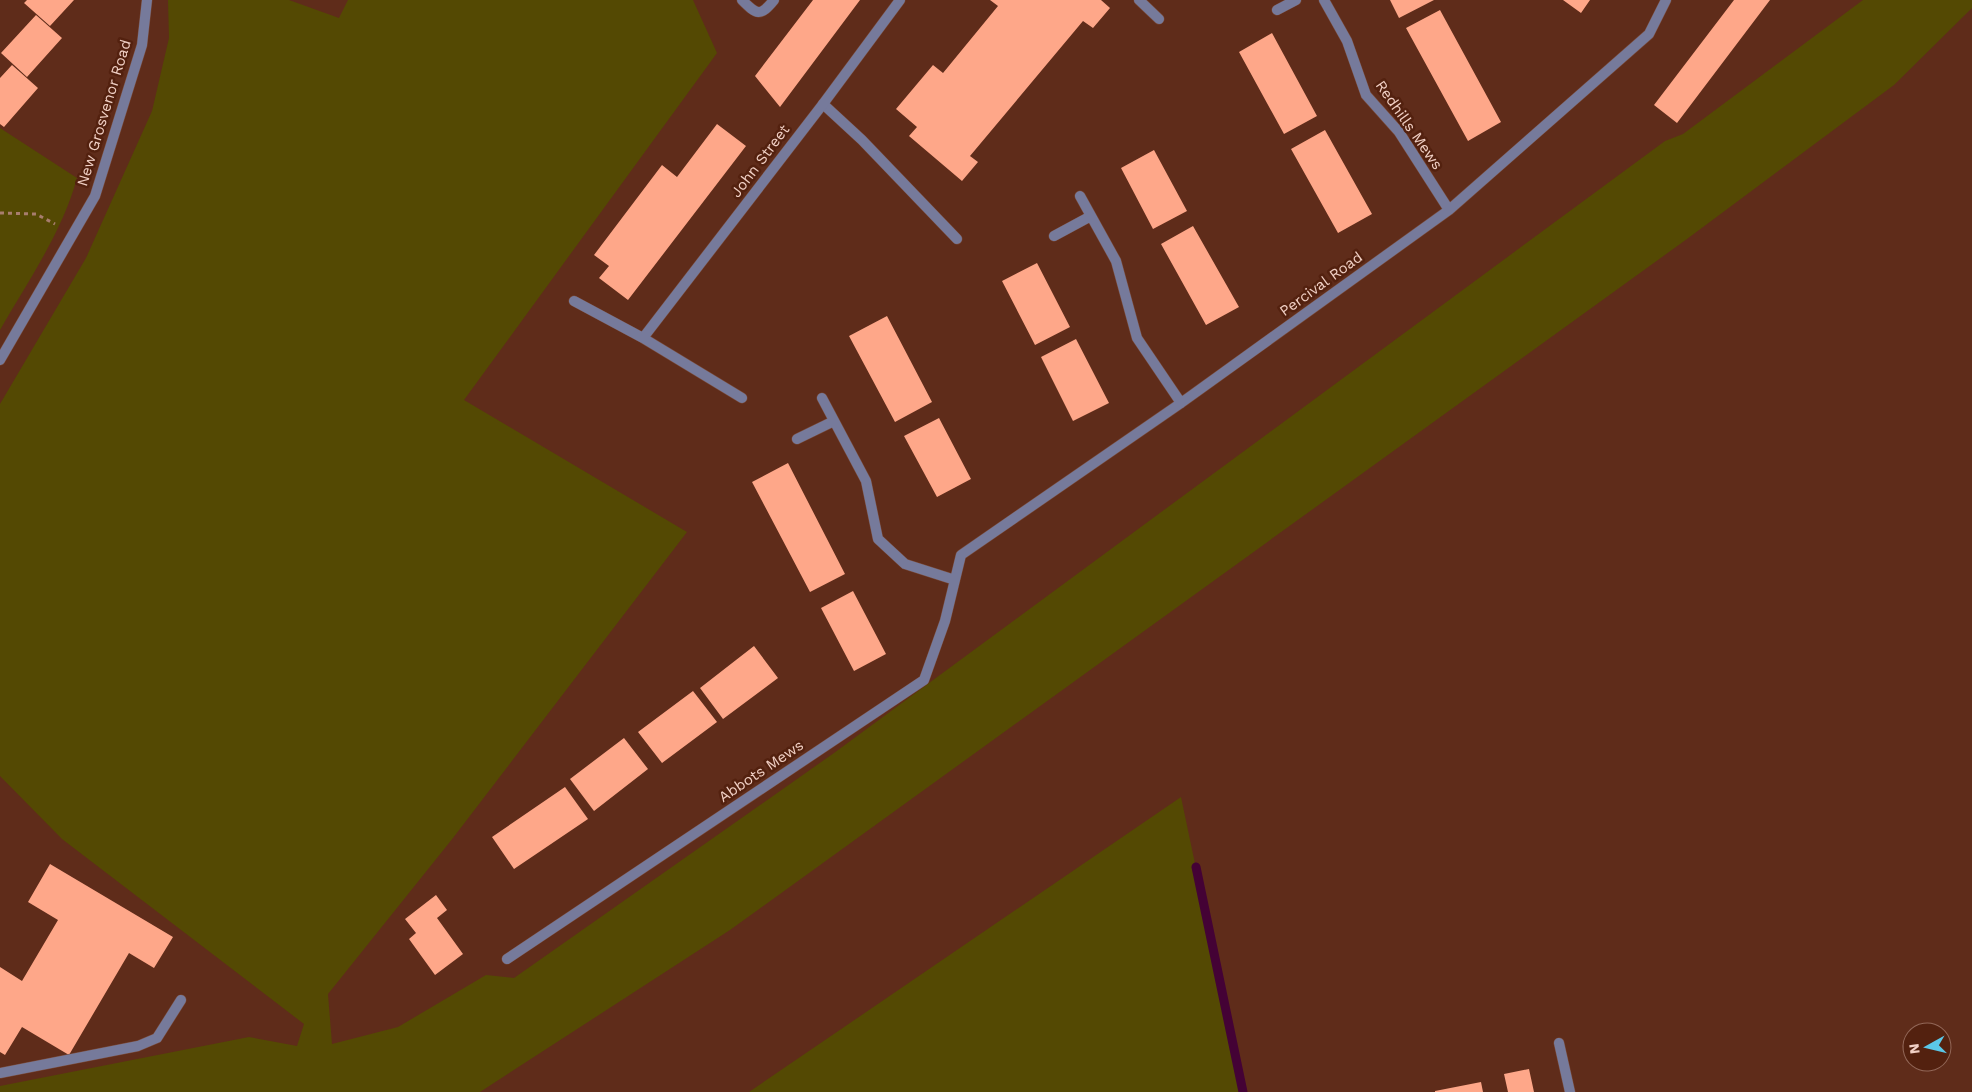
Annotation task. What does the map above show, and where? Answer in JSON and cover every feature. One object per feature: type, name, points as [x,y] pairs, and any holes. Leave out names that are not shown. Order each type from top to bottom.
[{"type":"street","name":"New Grosvenor Road","points":[[0,360],[95,196],[142,45],[148,0]]},
{"type":"street","points":[[742,0],[753,12],[758,13],[765,11],[774,0]]},
{"type":"street","name":"John Street","points":[[643,338],[823,104],[900,0]]},
{"type":"street","points":[[1139,0],[1159,20]]},
{"type":"street","points":[[1277,10],[1296,0]]},
{"type":"street","name":"Redhills Mews","points":[[1324,0],[1347,41],[1366,94],[1399,132],[1449,210]]},
{"type":"street","name":"Percival Road","points":[[961,555],[1181,403],[1449,210],[1649,34],[1666,0]]},
{"type":"street","points":[[823,104],[862,140],[957,239]]},
{"type":"street","points":[[1080,196],[1116,261],[1137,338],[1181,403]]},
{"type":"street","points":[[1054,236],[1091,216]]},
{"type":"street","points":[[574,301],[643,338],[742,398]]},
{"type":"street","points":[[822,398],[866,480],[878,539],[905,564],[955,580]]},
{"type":"street","points":[[797,439],[834,420]]},
{"type":"street","name":"Abbots Mews","points":[[508,959],[924,680],[945,621],[961,555]]},
{"type":"street","points":[[0,1073],[138,1046],[157,1038],[181,1000]]},
{"type":"street","points":[[1559,1043],[1570,1092]]},
{"type":"path","points":[[0,213],[36,214],[73,234]]},
{"type":"shaded area","points":[[168,0],[289,0],[339,18],[348,0],[693,0],[717,53],[464,400],[687,532],[453,838],[328,994],[332,1044],[398,1027],[486,975],[514,978],[834,753],[1665,141],[1683,134],[1863,0],[1972,0],[1972,8],[1894,85],[1687,239],[730,930],[480,1092],[0,1092],[0,1086],[249,1037],[297,1046],[304,1024],[62,839],[0,776],[0,404],[86,258],[152,111],[169,38]]},
{"type":"shaded area","points":[[0,128],[77,178],[63,218],[33,275],[0,330]]},
{"type":"shaded area","points":[[1181,797],[1243,1092],[749,1092]]},
{"type":"building","points":[[27,0],[74,0],[50,26],[24,3]]},
{"type":"building","points":[[813,0],[860,0],[780,107],[755,76]]},
{"type":"building","points":[[990,0],[1101,0],[1110,8],[1093,28],[1083,21],[970,156],[978,162],[962,181],[909,136],[917,127],[896,109],[933,65],[943,73],[998,6]]},
{"type":"building","points":[[1390,0],[1434,0],[1399,18]]},
{"type":"building","points":[[1563,0],[1590,0],[1581,13]]},
{"type":"building","points":[[1734,0],[1770,0],[1677,123],[1654,105]]},
{"type":"building","points":[[1440,10],[1501,122],[1468,141],[1406,28]]},
{"type":"building","points":[[36,15],[62,38],[27,77],[1,53]]},
{"type":"building","points":[[1272,33],[1317,116],[1284,134],[1239,52]]},
{"type":"building","points":[[12,65],[38,88],[4,127],[0,124],[0,78]]},
{"type":"building","points":[[717,124],[746,146],[628,300],[599,278],[609,266],[594,255],[662,165],[677,177]]},
{"type":"building","points":[[1325,130],[1372,214],[1338,233],[1291,149]]},
{"type":"building","points":[[1154,150],[1187,211],[1153,229],[1121,168]]},
{"type":"building","points":[[1193,226],[1239,307],[1206,325],[1161,244]]},
{"type":"building","points":[[1037,263],[1070,327],[1035,345],[1002,281]]},
{"type":"building","points":[[887,316],[932,402],[895,422],[849,336]]},
{"type":"building","points":[[1076,339],[1109,403],[1073,421],[1041,357]]},
{"type":"building","points":[[939,418],[971,479],[937,497],[904,436]]},
{"type":"building","points":[[788,463],[845,574],[810,592],[752,482]]},
{"type":"building","points":[[853,591],[886,654],[854,671],[821,608]]},
{"type":"building","points":[[754,646],[778,678],[723,719],[700,688]]},
{"type":"building","points":[[693,691],[717,722],[662,763],[638,732]]},
{"type":"building","points":[[624,738],[648,769],[594,811],[570,779]]},
{"type":"building","points":[[565,787],[588,819],[514,869],[492,837]]},
{"type":"building","points":[[50,864],[173,937],[154,968],[129,953],[69,1055],[22,1027],[5,1055],[0,1052],[0,967],[22,981],[58,920],[28,902]]},
{"type":"building","points":[[436,895],[447,910],[437,918],[463,954],[435,975],[409,939],[416,933],[405,919]]},
{"type":"building","points":[[1529,1069],[1534,1092],[1508,1092],[1504,1074]]},
{"type":"building","points":[[1481,1082],[1483,1092],[1435,1092],[1435,1091]]},
{"type":"waterway","points":[[1196,867],[1243,1092]]}]
